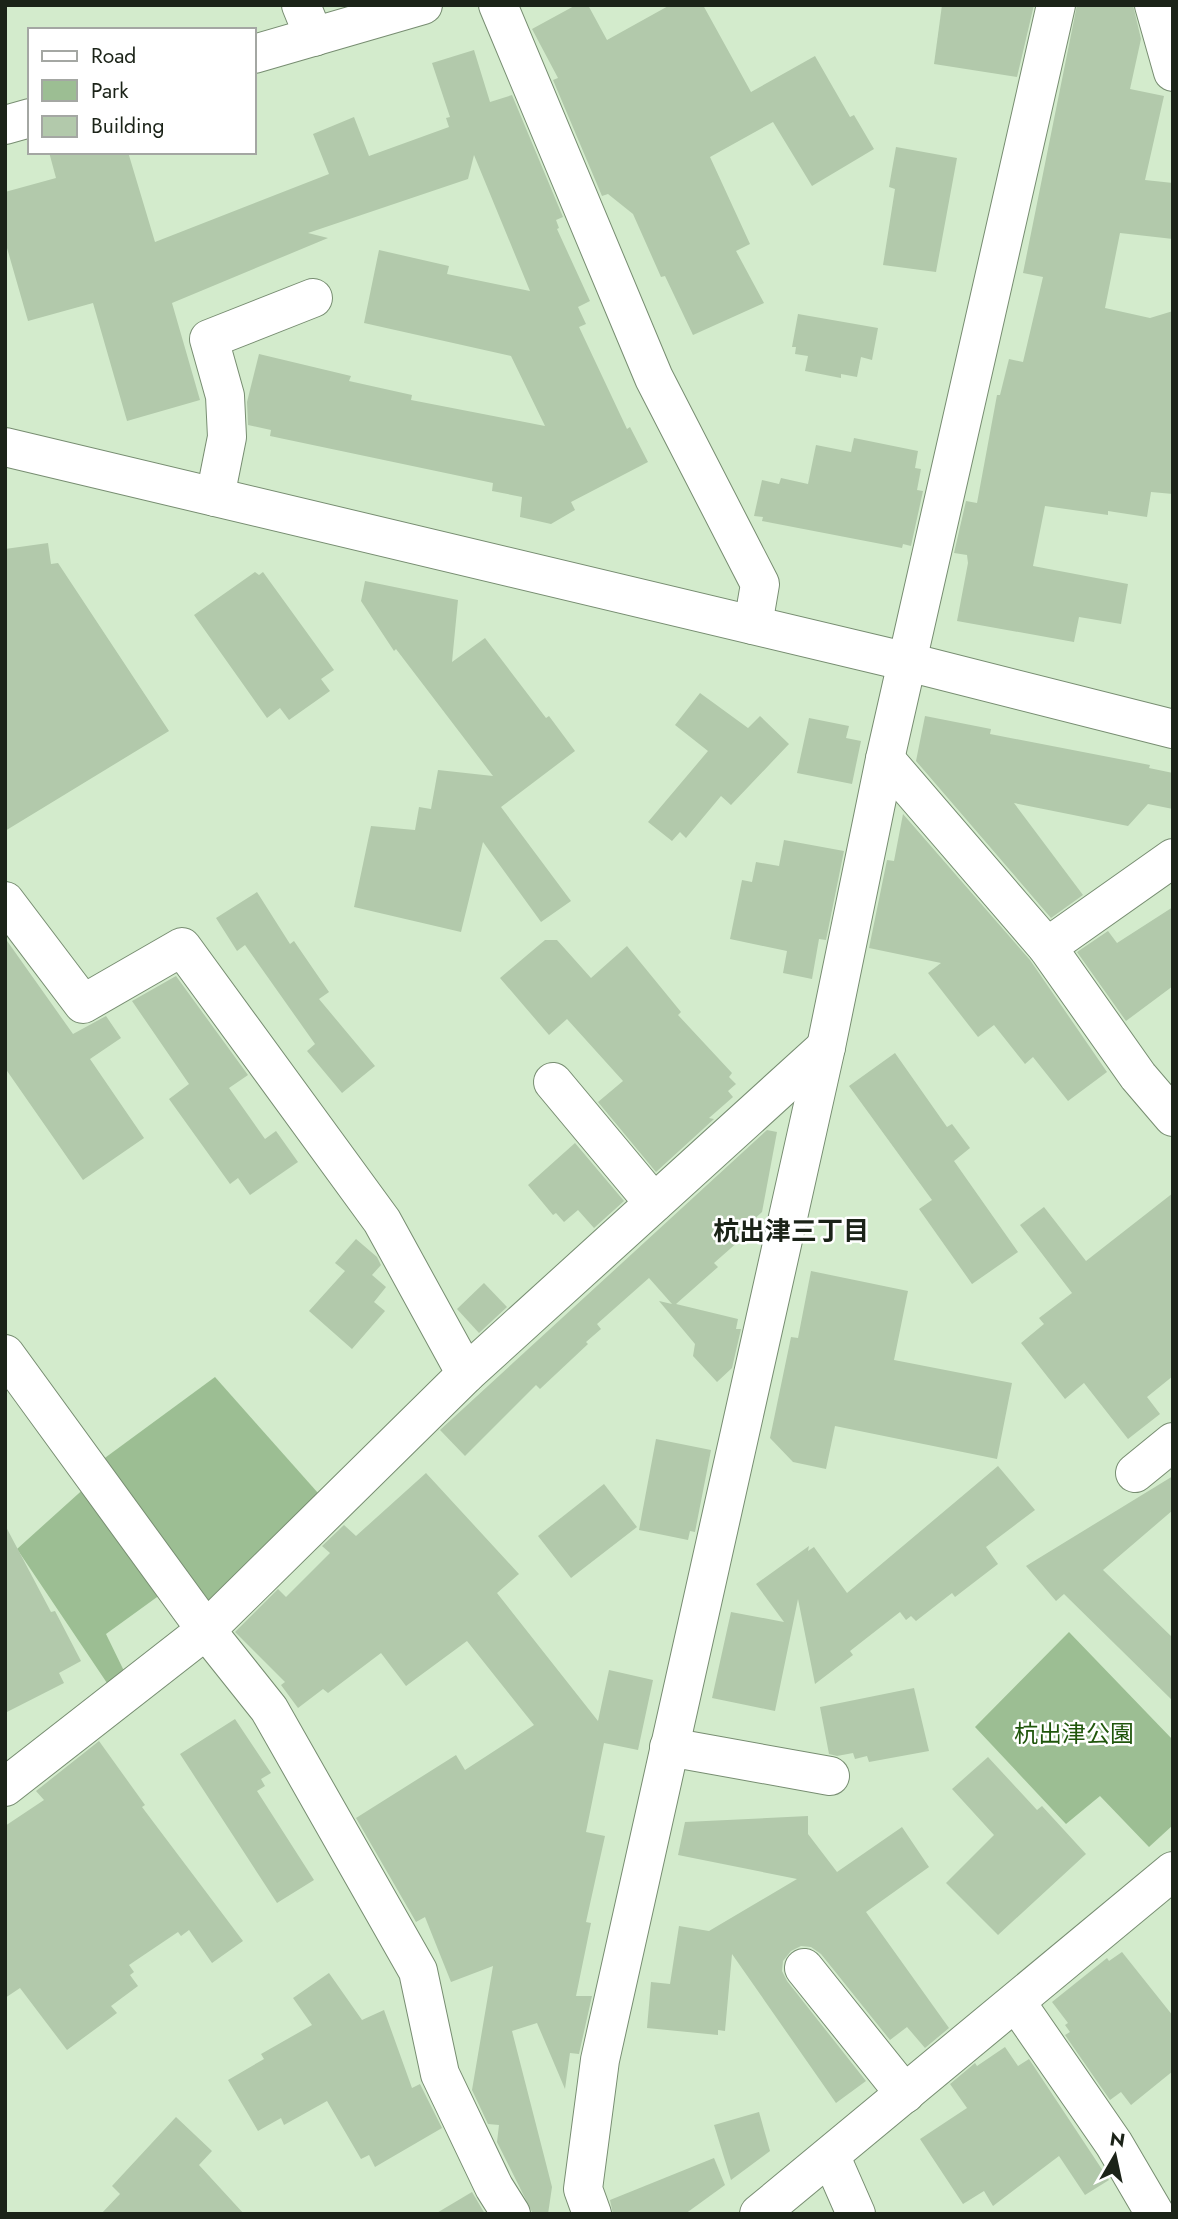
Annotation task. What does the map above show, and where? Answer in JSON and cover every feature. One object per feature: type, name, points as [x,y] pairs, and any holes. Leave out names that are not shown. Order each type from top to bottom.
[{"type":"street","points":[[256,53],[308,21],[423,5]]},
{"type":"street","points":[[498,5],[654,378],[760,584],[753,625]]},
{"type":"street","points":[[592,2214],[583,2189],[600,2060],[825,1047],[885,759],[1056,5]]},
{"type":"street","points":[[1154,5],[1173,72]]},
{"type":"street","points":[[5,125],[28,119]]},
{"type":"street","points":[[215,497],[227,437],[225,396],[209,339],[313,298]]},
{"type":"street","points":[[5,447],[908,662],[1173,729]]},
{"type":"street","points":[[885,759],[1047,947],[1138,1076],[1173,1117]]},
{"type":"street","points":[[1047,947],[1173,858]]},
{"type":"street","points":[[5,901],[83,1004],[182,947],[382,1222],[466,1374]]},
{"type":"street","points":[[5,1787],[206,1630],[466,1374],[825,1047]]},
{"type":"street","points":[[553,1082],[654,1203]]},
{"type":"street","points":[[5,1354],[206,1630],[269,1709],[418,1970],[440,2074],[494,2187],[511,2214]]},
{"type":"street","points":[[1135,1473],[1173,1442]]},
{"type":"street","points":[[669,1746],[831,1776]]},
{"type":"street","points":[[759,2214],[1016,2002],[1166,1890]]},
{"type":"street","points":[[804,1968],[905,2094]]},
{"type":"street","points":[[1016,2002],[1114,2144],[1155,2214]]},
{"type":"street","points":[[831,2157],[856,2214]]},
{"type":"green space","points":[[215,1377],[326,1502],[207,1617],[98,1463]]},
{"type":"green space","points":[[88,1485],[164,1592],[106,1634],[125,1673],[109,1686],[17,1549]]},
{"type":"green space","name":"杭出津公園","points":[[1069,1632],[1173,1740],[1173,1825],[1149,1847],[1100,1796],[1066,1824],[975,1727]]},
{"type":"building","points":[[576,5],[588,5],[607,40],[670,5],[703,5],[751,92],[815,56],[850,117],[854,115],[874,149],[812,186],[773,122],[710,157],[750,244],[736,251],[764,303],[693,335],[665,276],[661,277],[633,214],[608,194],[602,196],[553,80],[558,78],[532,29]]},
{"type":"building","points":[[942,5],[1034,5],[1017,77],[934,64]]},
{"type":"building","points":[[1077,5],[1133,5],[1141,39],[1130,89],[1164,96],[1145,180],[1173,183],[1173,239],[1120,233],[1105,308],[1150,318],[1173,311],[1173,494],[1151,492],[1147,517],[1108,511],[1108,515],[1045,506],[1033,566],[1128,584],[1121,624],[1079,617],[1074,642],[957,621],[968,563],[967,555],[954,553],[966,501],[977,503],[997,395],[1000,395],[1009,359],[1023,362],[1043,277],[1023,273]]},
{"type":"building","points":[[474,50],[490,102],[512,95],[563,217],[556,220],[557,229],[590,301],[578,307],[586,324],[579,327],[627,429],[630,427],[648,462],[571,502],[575,510],[551,524],[520,517],[522,497],[492,491],[493,483],[270,436],[271,430],[248,425],[247,402],[259,354],[351,376],[349,381],[412,395],[411,400],[545,426],[511,356],[364,323],[379,250],[449,266],[447,274],[530,291],[474,155],[468,179],[308,233],[328,238],[172,303],[200,400],[127,421],[93,303],[28,321],[5,241],[5,192],[56,178],[50,154],[129,154],[155,242],[329,174],[313,134],[354,117],[369,156],[449,127],[446,118],[450,117],[432,63]]},
{"type":"building","points":[[896,147],[957,158],[936,272],[883,265],[895,189],[889,187]]},
{"type":"building","points":[[798,314],[878,328],[872,360],[861,357],[857,377],[841,374],[841,378],[805,371],[808,356],[795,354],[796,347],[792,347]]},
{"type":"building","points":[[854,438],[918,451],[915,468],[921,469],[917,490],[923,491],[911,546],[903,544],[902,548],[762,521],[763,517],[754,516],[762,480],[779,484],[781,478],[808,484],[816,445],[851,452]]},
{"type":"building","points":[[48,543],[51,564],[58,563],[169,731],[5,831],[5,549]]},
{"type":"building","points":[[255,572],[259,575],[263,572],[334,670],[321,679],[330,691],[289,720],[280,708],[267,718],[194,615]]},
{"type":"building","points":[[365,581],[458,600],[452,662],[485,638],[546,718],[549,716],[575,751],[501,807],[571,901],[541,922],[483,842],[461,932],[354,907],[371,826],[415,830],[419,807],[431,809],[438,770],[493,776],[396,649],[394,651],[361,601]]},
{"type":"building","points":[[700,693],[748,728],[760,716],[789,744],[731,805],[721,796],[686,838],[680,832],[672,841],[648,822],[708,751],[675,725]]},
{"type":"building","points":[[925,716],[991,729],[990,734],[1150,765],[1149,768],[1173,773],[1173,809],[1148,804],[1128,826],[1014,803],[1083,895],[1051,918],[916,761]]},
{"type":"building","points":[[809,718],[849,726],[846,738],[861,741],[852,784],[797,773]]},
{"type":"building","points":[[903,814],[1030,960],[1107,1072],[1068,1101],[1033,1057],[1025,1064],[994,1025],[978,1037],[928,973],[941,963],[869,948],[887,860],[894,861]]},
{"type":"building","points":[[784,840],[844,851],[826,940],[819,939],[812,979],[783,973],[787,951],[730,939],[742,880],[752,882],[756,862],[779,866]]},
{"type":"building","points":[[257,892],[290,944],[294,941],[329,992],[319,999],[375,1066],[342,1093],[307,1051],[315,1044],[245,945],[237,951],[216,918]]},
{"type":"building","points":[[1173,907],[1173,986],[1126,1021],[1077,952],[1108,931],[1117,943]]},
{"type":"building","points":[[5,938],[73,1034],[106,1016],[121,1038],[90,1059],[144,1138],[83,1180],[5,1068]]},
{"type":"building","points":[[545,940],[557,940],[591,978],[627,946],[681,1012],[678,1015],[732,1073],[729,1077],[736,1084],[728,1091],[733,1097],[709,1118],[714,1119],[656,1172],[598,1102],[623,1081],[567,1019],[549,1035],[500,978]]},
{"type":"building","points":[[176,976],[248,1075],[229,1088],[265,1139],[276,1131],[298,1162],[250,1195],[238,1178],[230,1184],[169,1099],[189,1084],[132,1001]]},
{"type":"building","points":[[895,1053],[947,1127],[952,1124],[970,1148],[954,1161],[1018,1252],[972,1284],[919,1209],[932,1200],[849,1086]]},
{"type":"building","points":[[767,1130],[777,1132],[762,1212],[735,1237],[739,1241],[714,1263],[718,1267],[676,1304],[738,1319],[736,1329],[741,1329],[732,1368],[717,1382],[693,1356],[695,1344],[659,1301],[672,1304],[649,1278],[597,1324],[601,1329],[586,1342],[588,1344],[540,1389],[536,1385],[465,1456],[440,1430]]},
{"type":"building","points":[[575,1143],[624,1201],[594,1228],[578,1210],[564,1222],[556,1213],[553,1215],[528,1185]]},
{"type":"building","points":[[1173,1193],[1173,1376],[1147,1397],[1160,1414],[1128,1439],[1084,1383],[1065,1399],[1021,1343],[1044,1324],[1039,1318],[1072,1293],[1020,1225],[1044,1207],[1086,1261]]},
{"type":"building","points":[[356,1239],[377,1257],[381,1265],[372,1275],[386,1287],[374,1302],[385,1311],[352,1349],[309,1311],[345,1271],[335,1263]]},
{"type":"building","points":[[811,1271],[908,1291],[894,1360],[1012,1383],[997,1459],[835,1426],[826,1469],[793,1462],[770,1438],[791,1337],[798,1338]]},
{"type":"building","points":[[484,1283],[507,1307],[479,1333],[457,1309]]},
{"type":"building","points":[[656,1439],[711,1450],[695,1532],[690,1531],[688,1540],[639,1530]]},
{"type":"building","points":[[998,1466],[1035,1510],[986,1547],[998,1564],[955,1597],[952,1593],[916,1621],[911,1616],[906,1620],[900,1612],[850,1651],[853,1655],[815,1684],[798,1599],[775,1711],[712,1698],[731,1612],[784,1622],[756,1584],[809,1546],[808,1551],[814,1547],[847,1593]]},
{"type":"building","points":[[426,1473],[519,1574],[497,1593],[598,1721],[609,1670],[653,1680],[638,1750],[604,1743],[586,1832],[605,1836],[586,1922],[591,1923],[576,1996],[592,1996],[579,2054],[570,2053],[565,2089],[537,2023],[512,2031],[552,2187],[548,2214],[533,2214],[497,2142],[499,2125],[488,2124],[472,2090],[493,1966],[451,1982],[425,1917],[416,1922],[356,1818],[456,1755],[465,1770],[534,1725],[467,1641],[406,1686],[381,1653],[328,1693],[323,1689],[298,1708],[281,1685],[285,1682],[235,1632],[278,1589],[286,1597],[330,1553],[322,1546],[344,1525],[356,1536]]},
{"type":"building","points":[[1173,1476],[1173,1510],[1103,1570],[1173,1638],[1173,1701],[1064,1594],[1056,1601],[1026,1566]]},
{"type":"building","points":[[604,1484],[637,1527],[571,1578],[538,1536]]},
{"type":"building","points":[[5,1525],[51,1612],[55,1611],[81,1661],[59,1673],[64,1683],[5,1713]]},
{"type":"building","points":[[914,1688],[929,1751],[869,1762],[867,1756],[855,1759],[853,1753],[837,1756],[829,1754],[820,1707]]},
{"type":"building","points":[[235,1719],[271,1773],[261,1779],[265,1786],[257,1791],[314,1880],[277,1903],[180,1754]]},
{"type":"building","points":[[99,1741],[145,1805],[142,1807],[243,1941],[212,1963],[189,1930],[181,1936],[178,1932],[129,1965],[134,1972],[130,1975],[138,1986],[111,2006],[117,2013],[67,2050],[20,1988],[5,1998],[5,1826],[44,1800],[36,1791]]},
{"type":"building","points":[[988,1757],[1037,1810],[1042,1806],[1086,1854],[998,1935],[946,1883],[994,1835],[952,1789]]},
{"type":"building","points":[[808,1816],[808,1834],[837,1872],[902,1827],[929,1867],[866,1912],[949,2028],[925,2048],[907,2027],[890,2040],[821,1954],[811,1947],[801,1946],[791,1951],[783,1961],[782,1971],[787,1981],[866,2081],[836,2103],[732,1954],[725,2031],[718,2030],[718,2035],[647,2028],[651,1982],[670,1984],[679,1926],[709,1931],[797,1879],[678,1855],[685,1822]]},
{"type":"building","points":[[1122,1952],[1173,2016],[1173,2071],[1131,2105],[1121,2092],[1110,2100],[1065,2035],[1070,2032],[1065,2025],[1068,2023],[1052,2002],[1107,1958],[1109,1961]]},
{"type":"building","points":[[329,1973],[362,2020],[384,2010],[412,2088],[420,2084],[442,2128],[375,2167],[369,2155],[361,2159],[327,2101],[284,2125],[281,2118],[258,2131],[228,2080],[264,2059],[261,2054],[312,2025],[293,1998]]},
{"type":"building","points":[[1005,2047],[1018,2066],[1029,2059],[1109,2180],[1085,2195],[1059,2156],[993,2206],[984,2191],[963,2204],[920,2139],[967,2108],[950,2084],[975,2063],[977,2066]]},
{"type":"building","points":[[759,2112],[770,2151],[731,2180],[714,2125]]},
{"type":"building","points":[[176,2117],[212,2151],[199,2165],[244,2214],[101,2214],[120,2194],[112,2186]]},
{"type":"building","points":[[714,2158],[725,2185],[685,2214],[613,2214],[610,2200]]},
{"type":"building","points":[[472,2192],[485,2214],[435,2214]]},
{"type":"district","name":"杭出津三丁目","points":[[791,1231]]}]
